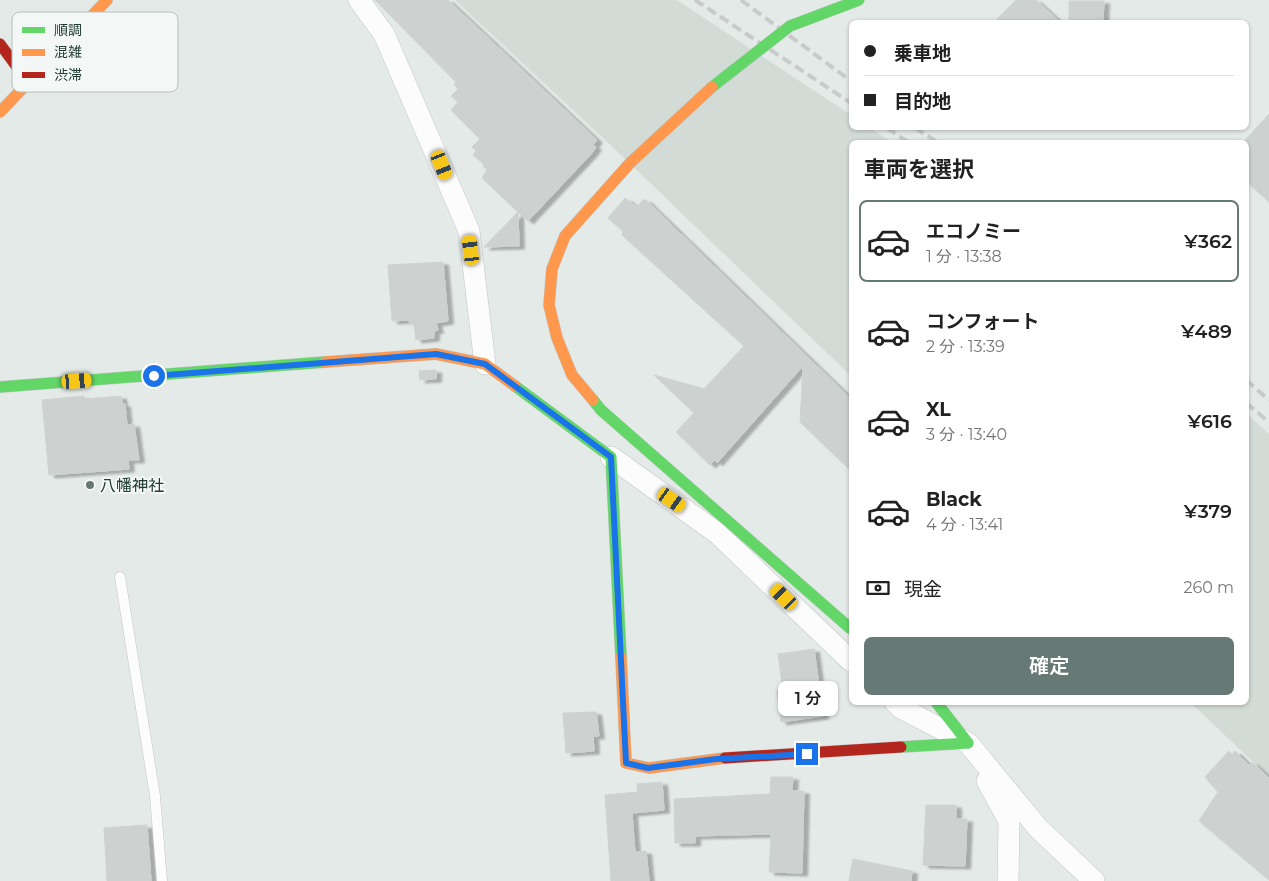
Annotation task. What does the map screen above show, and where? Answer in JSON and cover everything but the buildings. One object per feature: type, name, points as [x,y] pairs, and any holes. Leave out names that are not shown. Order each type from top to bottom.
[{"type":"street","points":[[95,12],[107,0]]},
{"type":"street","points":[[360,0],[384,34],[469,231],[485,364]]},
{"type":"street","points":[[849,627],[601,410],[572,375],[557,338],[549,305],[552,270],[565,236],[630,163],[719,81],[790,26],[859,0]]},
{"type":"street","points":[[0,44],[12,60]]},
{"type":"street","points":[[0,112],[19,92]]},
{"type":"street","points":[[0,387],[436,354],[485,364],[717,533],[849,659]]},
{"type":"street","points":[[611,457],[626,763],[648,768],[716,759],[968,743]]},
{"type":"street","points":[[898,705],[968,743],[1009,822],[1008,881]]},
{"type":"street","points":[[938,705],[1038,828],[1094,881]]},
{"type":"lane","points":[[120,577],[155,796],[162,881]]},
{"type":"shaded area","points":[[455,0],[677,0],[849,114],[849,130],[873,130],[888,140],[849,140],[849,374],[620,154]]},
{"type":"shaded area","points":[[1249,416],[1269,434],[1269,777],[1193,705],[1249,705]]},
{"type":"railway","points":[[695,0],[849,102]]},
{"type":"railway","points":[[741,0],[849,80]]},
{"type":"railway","points":[[890,130],[905,140]]},
{"type":"railway","points":[[918,130],[934,140]]},
{"type":"railway","points":[[1249,383],[1269,400]]},
{"type":"railway","points":[[1249,405],[1269,422]]},
{"type":"traffic: fast","points":[[712,87],[790,26],[859,0]]},
{"type":"traffic: fast","points":[[0,387],[325,362]]},
{"type":"traffic: fast","points":[[515,386],[611,457],[621,657]]},
{"type":"traffic: fast","points":[[593,400],[601,410],[849,627]]},
{"type":"traffic: fast","points":[[938,705],[968,743]]},
{"type":"traffic: fast","points":[[901,747],[968,743]]},
{"type":"traffic: slow","points":[[96,12],[107,0]]},
{"type":"traffic: slow","points":[[593,400],[572,375],[557,338],[549,305],[552,269],[565,236],[630,163],[712,87]]},
{"type":"traffic: slow","points":[[0,112],[19,92]]},
{"type":"traffic: slow","points":[[325,362],[436,354],[485,364],[515,386]]},
{"type":"traffic: slow","points":[[621,657],[626,763],[649,768],[725,758]]},
{"type":"traffic: jam","points":[[0,44],[12,60]]},
{"type":"traffic: jam","points":[[725,758],[901,747]]},
{"type":"place","name":"八幡神社","points":[[90,485]]},
{"type":"route","points":[[154,376],[436,354],[485,364],[611,457],[626,763],[648,768],[716,759],[807,754]]}]
